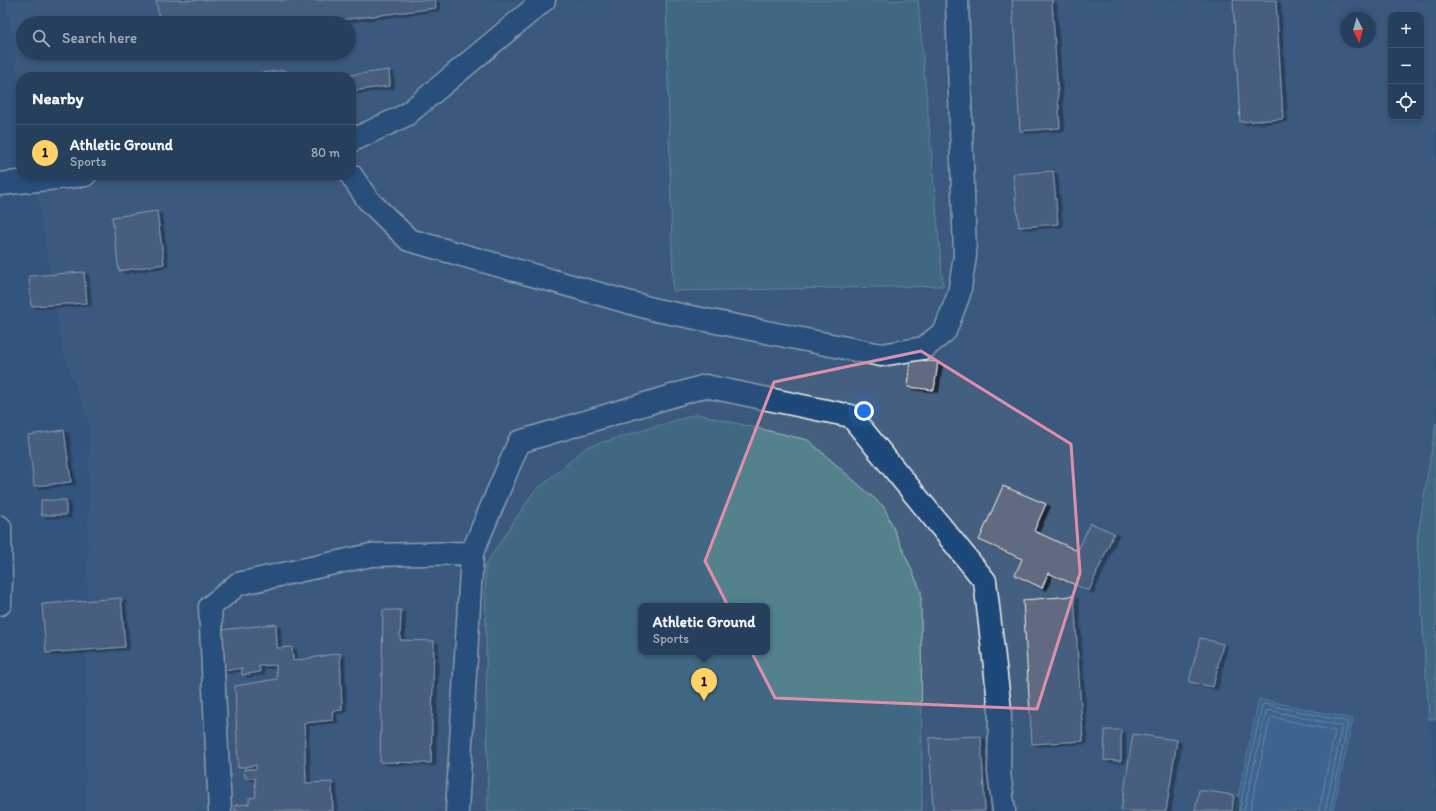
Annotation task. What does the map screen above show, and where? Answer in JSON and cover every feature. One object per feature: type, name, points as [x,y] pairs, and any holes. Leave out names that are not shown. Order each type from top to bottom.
[{"type":"main road","points":[[356,138],[406,115],[544,0]]},
{"type":"main road","points":[[354,180],[368,200],[409,240],[656,310],[881,355],[924,348],[945,331],[959,294],[965,256],[957,0]]},
{"type":"main road","points":[[0,184],[38,180]]},
{"type":"main road","points":[[457,811],[472,553],[519,442],[705,386],[850,416],[985,581],[1000,710],[999,772],[1004,811]]},
{"type":"main road","points":[[0,527],[2,578],[0,604]]},
{"type":"main road","points":[[220,811],[210,607],[238,584],[371,555],[472,553]]},
{"type":"highlighted area","points":[[921,351],[1071,444],[1080,573],[1037,709],[775,698],[705,561],[774,382]]},
{"type":"shaded area","points":[[6,0],[1436,0],[1436,423],[1417,540],[1436,789],[1436,811],[85,811],[89,423],[63,354],[35,180],[356,180],[356,72],[17,72]]},
{"type":"green space","points":[[666,0],[918,0],[943,286],[673,291]]},
{"type":"green space","points":[[697,414],[808,440],[884,507],[921,591],[922,811],[488,811],[485,565],[533,493],[587,447]]},
{"type":"green space","points":[[1436,423],[1436,719],[1429,719],[1417,540]]},
{"type":"water","points":[[1259,699],[1353,719],[1333,811],[1235,811]]},
{"type":"building","points":[[156,0],[435,0],[436,8],[356,18],[356,16],[159,16]]},
{"type":"building","points":[[1012,0],[1052,0],[1060,128],[1020,131]]},
{"type":"building","points":[[1233,0],[1276,0],[1283,119],[1240,122]]},
{"type":"building","points":[[286,70],[286,72],[269,72]]},
{"type":"building","points":[[389,70],[390,86],[356,90],[356,74]]},
{"type":"building","points":[[1053,171],[1058,224],[1019,227],[1013,174]]},
{"type":"building","points":[[157,211],[164,264],[119,271],[112,217]]},
{"type":"building","points":[[84,272],[87,303],[31,306],[29,276]]},
{"type":"building","points":[[911,359],[938,362],[934,390],[908,387]]},
{"type":"building","points":[[64,430],[71,482],[34,486],[28,435]]},
{"type":"building","points":[[1003,486],[1046,504],[1034,531],[1078,551],[1090,523],[1114,533],[1089,591],[1048,573],[1042,588],[1015,575],[1022,559],[979,540]]},
{"type":"building","points":[[41,500],[66,500],[66,515],[41,515]]},
{"type":"building","points":[[1074,596],[1083,741],[1032,744],[1023,600]]},
{"type":"building","points":[[121,598],[125,647],[46,653],[42,604]]},
{"type":"building","points":[[383,610],[401,610],[400,640],[434,641],[431,763],[380,762]]},
{"type":"building","points":[[276,624],[277,648],[292,647],[293,661],[340,653],[342,710],[332,711],[333,720],[304,723],[306,783],[332,782],[333,811],[235,811],[235,805],[249,804],[249,798],[256,797],[255,778],[245,778],[244,769],[256,769],[256,765],[238,768],[235,686],[277,679],[276,665],[259,666],[260,672],[242,675],[242,668],[222,671],[220,630]]},
{"type":"building","points":[[1200,638],[1223,644],[1213,687],[1189,682]]},
{"type":"building","points":[[1105,730],[1121,730],[1121,761],[1104,760]]},
{"type":"building","points":[[1133,734],[1177,740],[1166,811],[1121,811]]},
{"type":"building","points":[[981,736],[985,811],[933,811],[929,738]]},
{"type":"building","points":[[1199,790],[1234,795],[1232,811],[1195,811]]},
{"type":"place","name":"Athletic Ground","points":[[704,701]]}]
